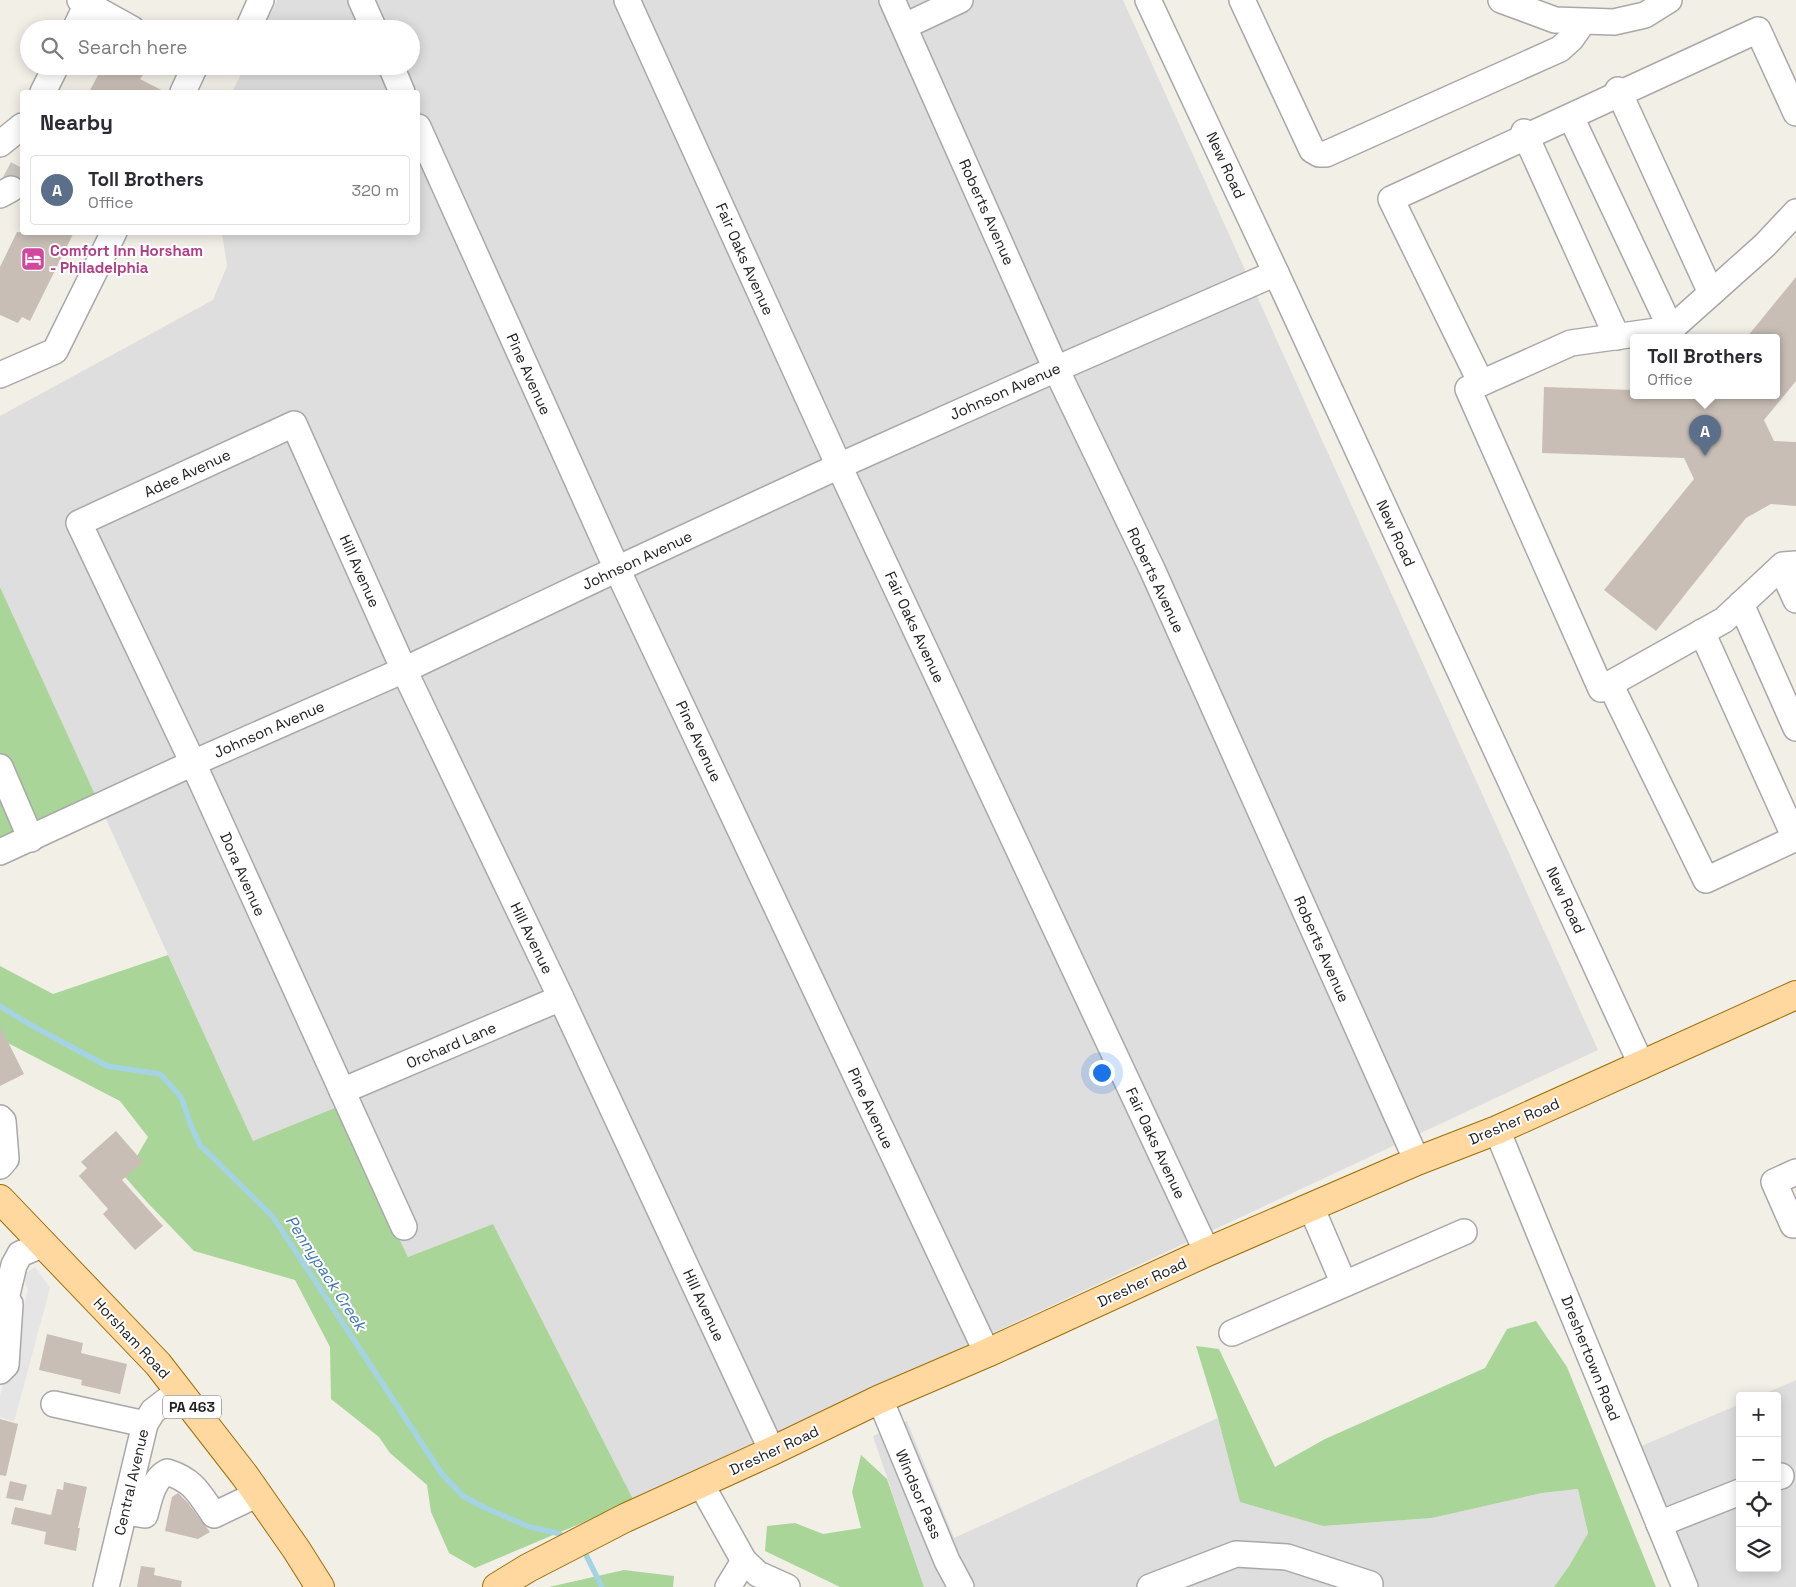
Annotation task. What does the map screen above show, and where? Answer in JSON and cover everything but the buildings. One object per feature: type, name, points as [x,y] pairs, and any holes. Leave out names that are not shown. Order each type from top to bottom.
[{"type":"main road","name":"Dresher Road","points":[[482,1587],[512,1577],[625,1518],[880,1399],[1207,1252],[1642,1066],[1796,995]]},
{"type":"main road","name":"Horsham Road","points":[[0,1199],[158,1364],[258,1494],[320,1587]]},
{"type":"street","points":[[252,20],[261,0]]},
{"type":"street","points":[[361,0],[370,20]]},
{"type":"street","name":"Fair Oaks Avenue","points":[[627,0],[840,466],[1207,1252]]},
{"type":"street","name":"Roberts Avenue","points":[[892,0],[1056,369],[1152,569],[1417,1161]]},
{"type":"street","points":[[905,26],[960,0]]},
{"type":"street","name":"New Road","points":[[1148,0],[1642,1066]]},
{"type":"street","points":[[1242,0],[1312,150],[1319,154],[1326,154],[1560,49],[1571,39],[1583,22]]},
{"type":"street","points":[[1501,0],[1555,20],[1583,22],[1614,22],[1645,15],[1669,0]]},
{"type":"street","points":[[78,20],[84,2],[116,20]]},
{"type":"street","points":[[1481,383],[1391,199],[1525,135],[1571,116],[1619,92],[1758,30],[1796,113]]},
{"type":"street","points":[[43,90],[51,75]]},
{"type":"street","points":[[184,90],[191,75]]},
{"type":"street","points":[[395,75],[401,90]]},
{"type":"street","points":[[1619,92],[1711,293]]},
{"type":"street","points":[[1571,116],[1671,329]]},
{"type":"street","points":[[0,144],[20,128]]},
{"type":"street","name":"Pine Avenue","points":[[420,131],[617,569],[987,1352]]},
{"type":"street","points":[[1525,135],[1617,337]]},
{"type":"street","points":[[1637,334],[1671,329],[1765,245],[1796,212]]},
{"type":"street","points":[[0,375],[55,351],[113,235]]},
{"type":"street","name":"Johnson Avenue","points":[[0,852],[32,839],[193,763],[404,670],[840,466],[1276,273]]},
{"type":"street","points":[[1630,335],[1571,343],[1468,389],[1601,689],[1724,620],[1788,566],[1796,600]]},
{"type":"street","name":"Adee Avenue","points":[[79,523],[294,424]]},
{"type":"street","name":"Hill Avenue","points":[[294,424],[404,670],[561,998],[772,1451]]},
{"type":"street","name":"Dora Avenue","points":[[79,523],[193,763],[404,1227]]},
{"type":"street","points":[[1741,604],[1796,728]]},
{"type":"street","points":[[1610,684],[1706,880],[1796,838],[1702,632]]},
{"type":"street","points":[[0,767],[32,839]]},
{"type":"street","name":"Orchard Lane","points":[[342,1091],[561,998]]},
{"type":"street","points":[[0,1118],[3,1121],[6,1159],[0,1166]]},
{"type":"street","name":"Dreshertown Road","points":[[1496,1130],[1685,1587]]},
{"type":"street","points":[[1796,1172],[1774,1182],[1793,1225],[1796,1224]]},
{"type":"street","points":[[1311,1207],[1344,1284]]},
{"type":"street","points":[[0,1324],[8,1252],[21,1220]]},
{"type":"street","points":[[1232,1333],[1464,1232]]},
{"type":"street","points":[[5,1275],[14,1265],[20,1254],[44,1244]]},
{"type":"street","points":[[0,1371],[6,1365],[10,1308],[5,1275]]},
{"type":"street","name":"Central Avenue","points":[[106,1587],[145,1424],[152,1411],[179,1391]]},
{"type":"street","name":"Windsor Pass","points":[[880,1399],[947,1561],[961,1587]]},
{"type":"street","points":[[54,1404],[145,1424]]},
{"type":"street","points":[[124,1512],[145,1516],[155,1484],[161,1475],[166,1472],[177,1475],[192,1484],[214,1515],[258,1494]]},
{"type":"street","points":[[701,1484],[744,1561],[758,1574],[787,1587]]},
{"type":"street","points":[[1659,1524],[1736,1494]]},
{"type":"street","points":[[1150,1587],[1236,1554],[1287,1558],[1370,1584]]},
{"type":"street","points":[[728,1587],[744,1561]]},
{"type":"shaded area","points":[[277,0],[1123,0],[1598,1050],[634,1501],[493,1224],[408,1257],[335,1109],[253,1141],[0,587],[0,416],[213,300],[227,266],[222,235],[420,235],[420,90],[233,90],[240,75],[420,75],[420,20],[267,20]]},
{"type":"shaded area","points":[[35,1267],[50,1288],[14,1422],[0,1417],[0,1396],[28,1290],[22,1275]]},
{"type":"shaded area","points":[[1796,1380],[1796,1587],[1697,1587],[1639,1447],[1736,1406],[1736,1572],[1781,1572],[1781,1392],[1768,1392]]},
{"type":"shaded area","points":[[1218,1418],[1241,1502],[1323,1526],[1432,1518],[1542,1493],[1578,1489],[1588,1533],[1569,1566],[1554,1587],[924,1587],[873,1436],[907,1421],[954,1538]]},
{"type":"green space","points":[[0,587],[97,799],[0,842]]},
{"type":"green space","points":[[168,955],[253,1141],[335,1108],[408,1257],[493,1224],[634,1501],[475,1568],[449,1553],[431,1512],[427,1485],[390,1453],[379,1437],[331,1399],[330,1347],[295,1280],[194,1251],[125,1177],[148,1137],[120,1101],[0,1039],[0,966],[53,994]]},
{"type":"green space","points":[[1536,1321],[1567,1367],[1656,1587],[1554,1587],[1569,1566],[1588,1533],[1578,1489],[1542,1493],[1432,1518],[1323,1526],[1240,1502],[1218,1418],[1196,1346],[1219,1349],[1275,1467],[1325,1439],[1485,1368],[1507,1329]]},
{"type":"green space","points":[[861,1455],[887,1479],[924,1587],[840,1587],[765,1551],[767,1526],[795,1523],[823,1534],[861,1528],[852,1492]]},
{"type":"green space","points":[[624,1570],[674,1576],[673,1587],[549,1587]]},
{"type":"waterway","name":"Pennypack Creek","points":[[0,1006],[29,1024],[107,1066],[160,1074],[181,1097],[200,1145],[273,1217],[442,1474],[463,1496],[485,1508],[530,1527],[557,1533],[567,1538]]},
{"type":"waterway","name":"Pennypack Creek","points":[[583,1549],[602,1587]]},
{"type":"tunnel","points":[[11,189],[20,172]]},
{"type":"place","name":"Comfort Inn Horsham - Philadelphia","points":[[33,259]]},
{"type":"place","name":"Toll Brothers","points":[[1705,456]]}]
